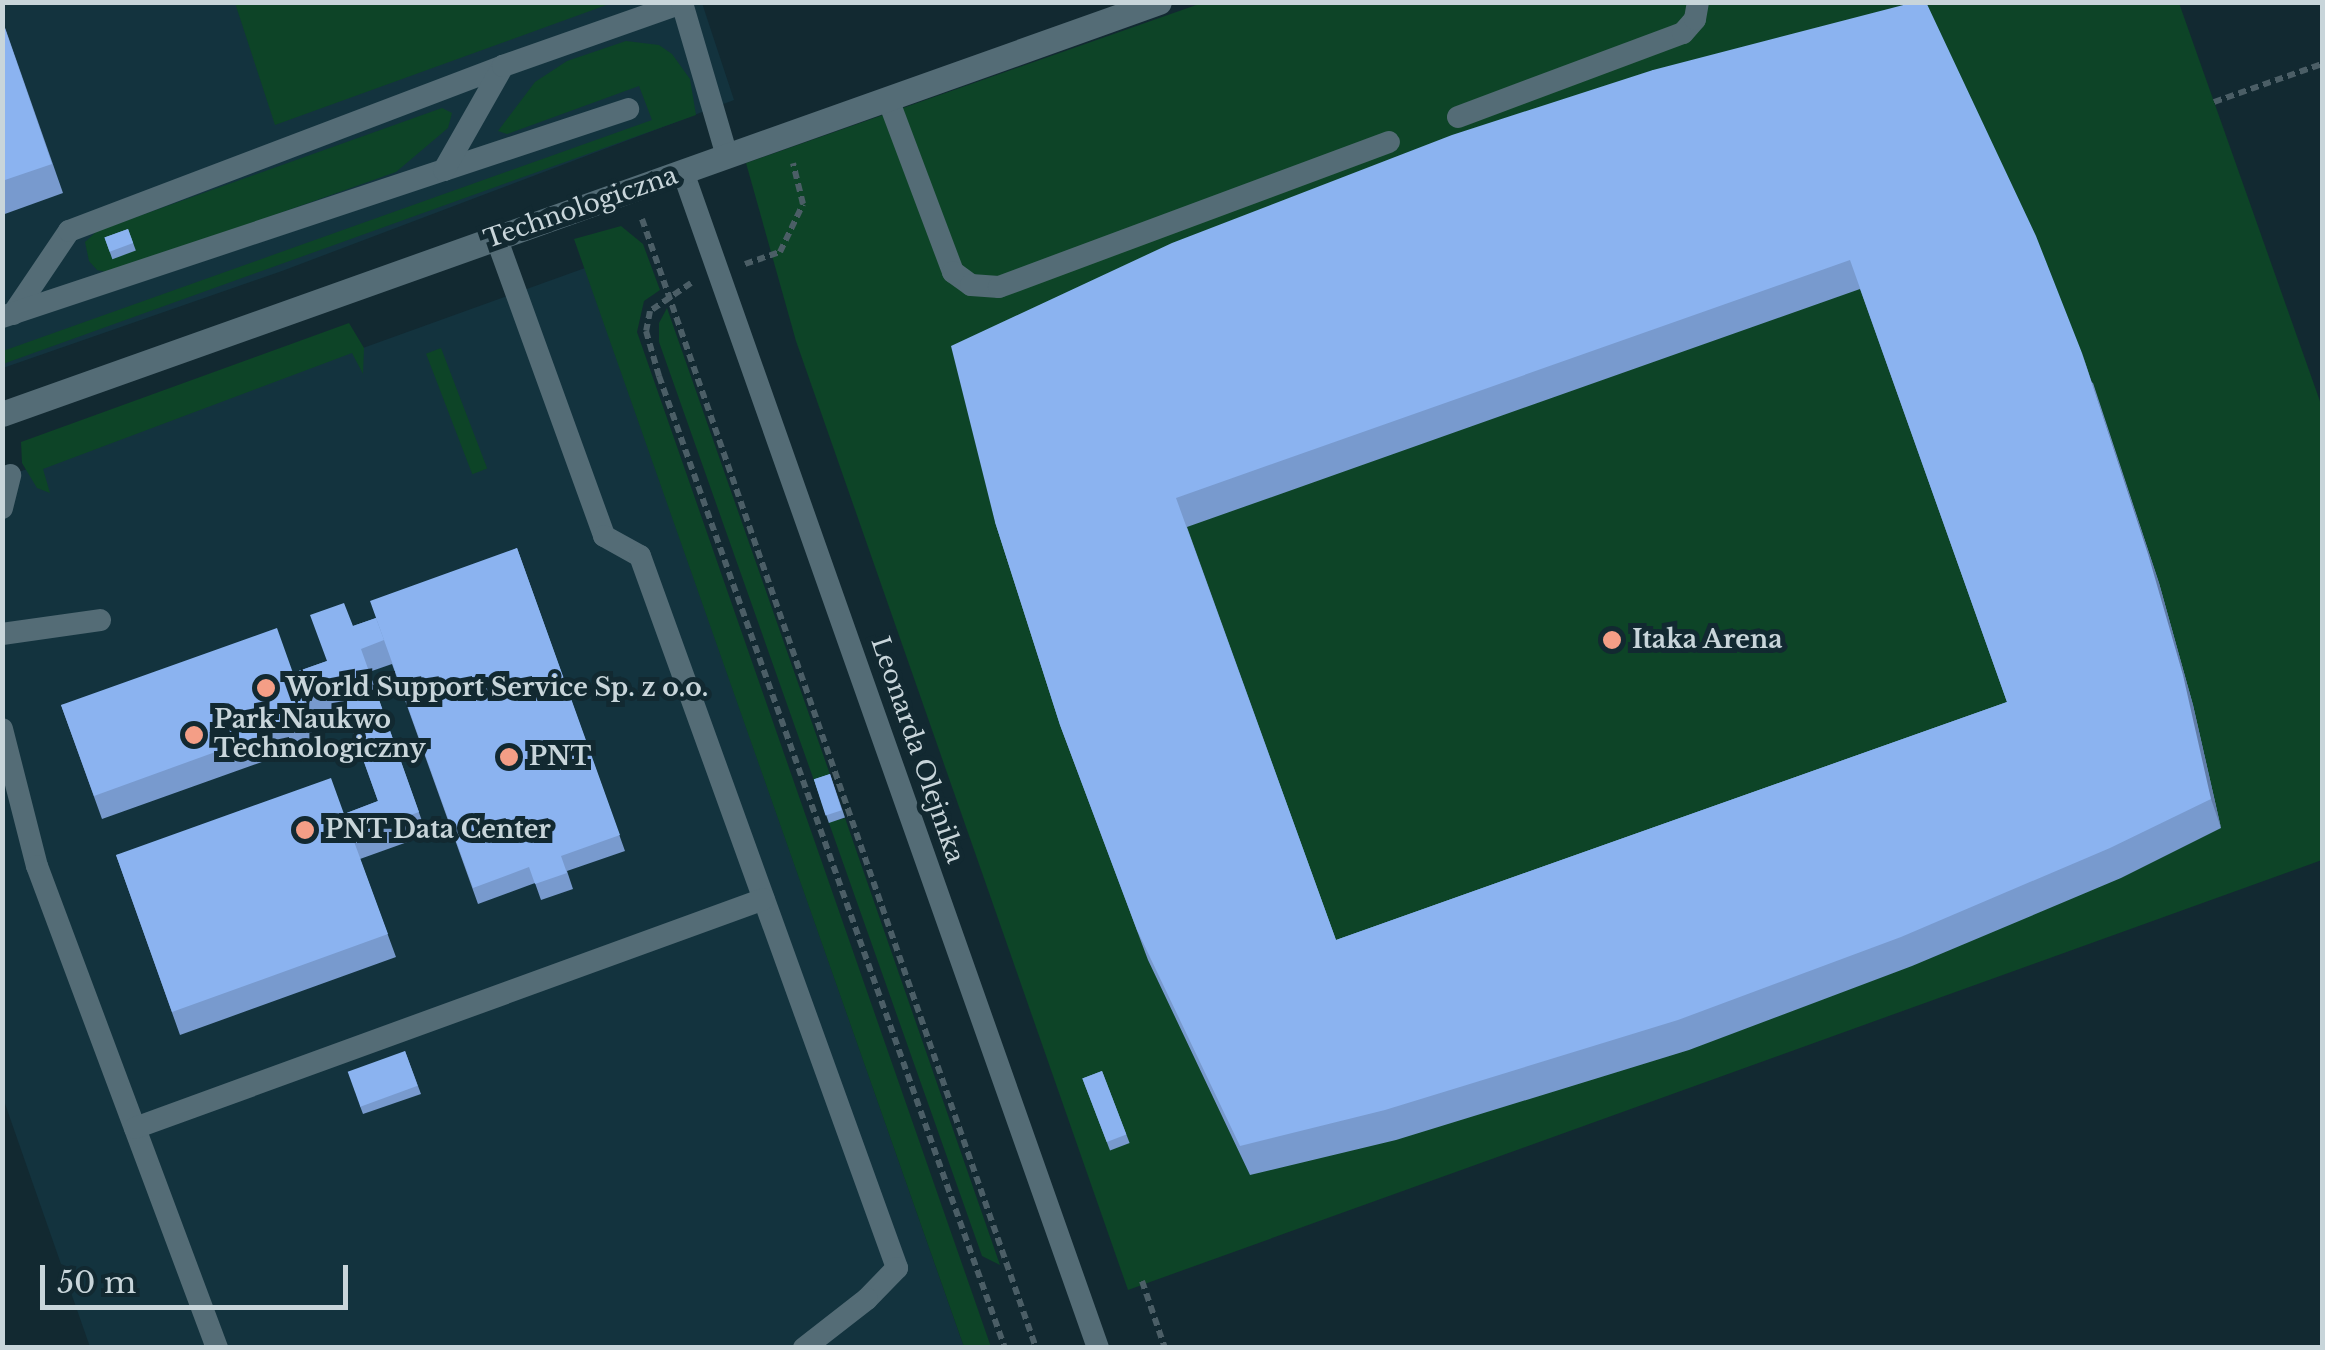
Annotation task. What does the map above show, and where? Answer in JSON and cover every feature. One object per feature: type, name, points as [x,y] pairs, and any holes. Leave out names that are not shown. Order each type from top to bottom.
[{"type":"street","name":"Technologiczna","points":[[2,414],[1159,2]]},
{"type":"lane","points":[[8,316],[69,231],[682,2],[727,156]]},
{"type":"lane","points":[[1458,116],[1683,33],[1696,11],[1720,2]]},
{"type":"lane","points":[[444,170],[503,66]]},
{"type":"lane","points":[[888,100],[953,272],[971,286],[999,288],[1389,142]]},
{"type":"lane","points":[[8,316],[628,110]]},
{"type":"lane","name":"Leonarda Olejnika","points":[[683,172],[1098,1348]]},
{"type":"lane","points":[[496,237],[604,536],[640,556],[898,1268],[868,1299],[804,1348]]},
{"type":"lane","points":[[2,508],[10,475]]},
{"type":"lane","points":[[2,634],[100,620]]},
{"type":"lane","points":[[2,729],[37,866],[217,1348]]},
{"type":"lane","points":[[135,1128],[764,899]]},
{"type":"path","points":[[2214,102],[2322,64]]},
{"type":"path","points":[[737,266],[780,252],[803,204],[794,166]]},
{"type":"path","points":[[640,213],[1036,1348]]},
{"type":"path","points":[[699,280],[668,294],[650,311],[646,331],[658,376],[1005,1348]]},
{"type":"path","points":[[1142,1281],[1165,1348]]},
{"type":"shaded area","points":[[2,3],[702,3],[734,100],[282,271],[3,368]]},
{"type":"shaded area","points":[[585,268],[964,1347],[90,1347],[3,1098],[2,478]]},
{"type":"green space","points":[[235,2],[612,3],[275,125]]},
{"type":"green space","name":"Itaka Arena","points":[[1202,3],[2179,3],[2322,407],[2322,860],[1128,1290],[796,341],[746,163]]},
{"type":"green space","points":[[626,41],[659,45],[672,54],[690,79],[696,115],[3,364],[3,351],[652,120],[639,86],[507,134],[498,131],[535,82],[567,61]]},
{"type":"green space","points":[[442,108],[452,113],[448,128],[396,172],[110,273],[97,270],[89,261],[85,242],[97,231]]},
{"type":"green space","points":[[621,226],[643,244],[660,290],[644,301],[637,332],[991,1347],[964,1347],[574,239]]},
{"type":"green space","points":[[667,308],[833,783],[830,822],[845,818],[1000,1265],[982,1256],[659,342],[659,323]]},
{"type":"green space","points":[[349,323],[364,348],[363,374],[352,353],[43,469],[50,493],[37,488],[22,463],[21,442]]},
{"type":"green space","points":[[441,348],[487,468],[472,474],[426,354]]},
{"type":"building","points":[[1926,2],[2036,236],[2082,353],[2183,675],[2211,799],[2110,848],[1901,937],[1678,1020],[1385,1110],[1240,1146],[1137,930],[1060,725],[995,522],[951,346],[1172,243],[1452,135],[1653,70]],"holes":[[[1850,260],[2007,702],[1336,940],[1176,498]]]},
{"type":"building","points":[[2,20],[52,164],[2,181]]},
{"type":"building","points":[[128,229],[133,243],[110,252],[105,238]]},
{"type":"building","name":"PNT","points":[[517,548],[620,835],[561,856],[567,873],[535,884],[529,867],[473,888],[370,601]]},
{"type":"building","points":[[344,603],[353,626],[376,618],[384,640],[361,649],[419,812],[352,836],[388,934],[172,1012],[116,855],[331,778],[344,814],[378,801],[336,683],[302,696],[309,718],[94,796],[61,705],[277,628],[293,673],[327,661],[310,615]]},
{"type":"building","points":[[830,774],[842,810],[826,815],[814,779]]},
{"type":"building","points":[[405,1051],[418,1086],[360,1107],[348,1072]]},
{"type":"building","points":[[1102,1071],[1126,1134],[1107,1142],[1082,1079]]},
{"type":"place","name":"Itaka Arena","points":[[1612,640]]},
{"type":"place","name":"World Support Service Sp. z o.o.","points":[[266,688]]},
{"type":"place","name":"Park Naukwo Technologiczny","points":[[194,735]]},
{"type":"place","name":"PNT","points":[[509,757]]},
{"type":"place","name":"PNT Data Center","points":[[305,830]]}]
